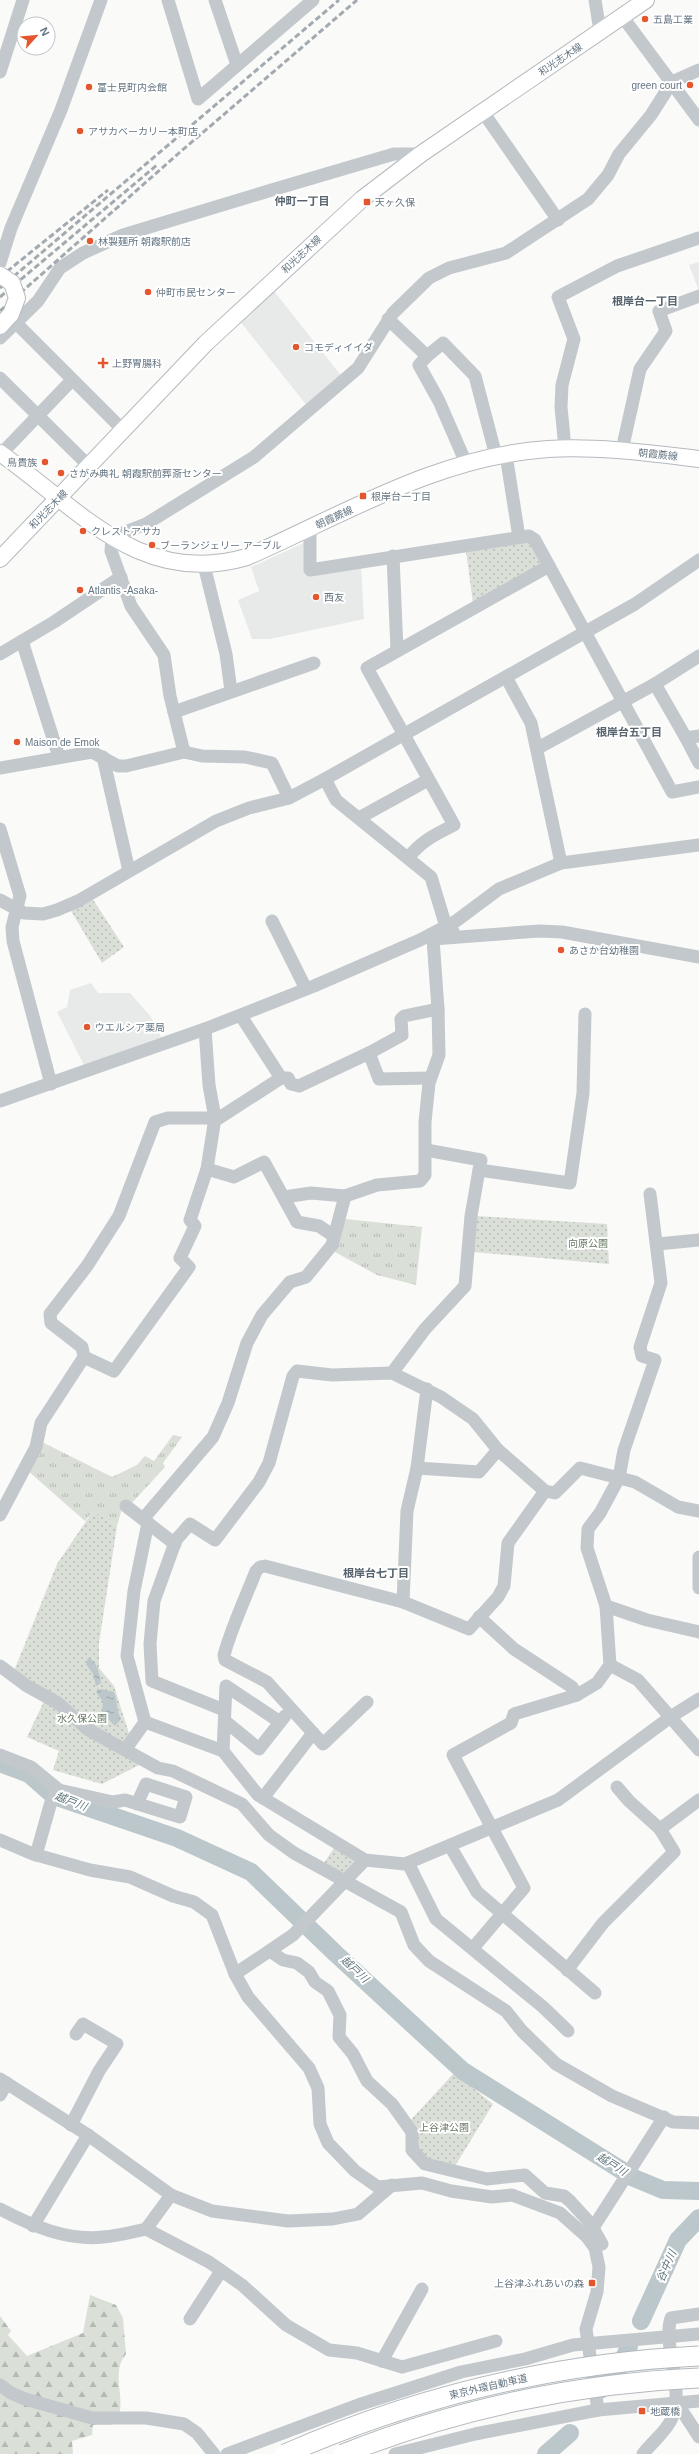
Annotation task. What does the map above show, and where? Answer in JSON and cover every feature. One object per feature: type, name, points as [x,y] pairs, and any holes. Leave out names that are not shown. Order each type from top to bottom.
[{"type":"highway","name":"東京外環自動車道","points":[[285,2454],[405,2407],[471,2389],[582,2367],[634,2360],[699,2356]]},
{"type":"highway","points":[[343,2454],[412,2429],[499,2406],[589,2389],[699,2378]]},
{"type":"main road","name":"和光志木線","points":[[0,559],[206,343],[292,261],[362,199],[421,154],[646,0]]},
{"type":"main road","points":[[0,275],[12,283],[17,298],[11,314],[0,326]]},
{"type":"main road","name":"朝霞蕨線","points":[[1,454],[112,537],[132,549],[152,557],[178,564],[204,565],[247,557],[412,481],[466,463],[501,455],[565,448],[622,450],[699,459]]},
{"type":"street","points":[[0,72],[23,0]]},
{"type":"street","points":[[0,263],[11,228],[61,110],[101,0]]},
{"type":"street","points":[[168,0],[198,99],[313,0]]},
{"type":"street","points":[[215,0],[237,65]]},
{"type":"street","points":[[595,0],[600,31]]},
{"type":"street","points":[[622,16],[699,120]]},
{"type":"street","points":[[184,752],[174,712],[164,655],[156,641],[138,619],[111,551],[112,537],[146,524],[254,457],[358,368],[388,319],[409,296],[429,278],[449,268],[506,253],[588,199],[608,174],[619,154],[651,115],[672,82],[699,70]]},
{"type":"street","points":[[483,112],[558,220]]},
{"type":"street","points":[[0,338],[38,301],[60,268],[82,253],[123,235],[394,154],[421,154]]},
{"type":"street","points":[[565,448],[561,407],[562,385],[574,339],[558,297],[618,266],[699,238]]},
{"type":"street","points":[[622,450],[640,369],[666,331],[659,311],[699,296]]},
{"type":"street","points":[[388,319],[427,356]]},
{"type":"street","points":[[16,323],[123,430]]},
{"type":"street","points":[[466,463],[439,401],[419,365],[427,356],[443,343],[475,376],[501,455],[519,537]]},
{"type":"street","points":[[0,378],[88,465]]},
{"type":"street","points":[[1,454],[72,380]]},
{"type":"street","points":[[310,528],[310,570],[529,536],[535,540],[672,792],[699,787]]},
{"type":"street","points":[[393,556],[398,650]]},
{"type":"street","points":[[0,900],[17,910],[32,914],[58,910],[216,821],[249,808],[289,798],[635,604],[699,560]]},
{"type":"street","points":[[204,565],[226,654],[231,691]]},
{"type":"street","points":[[408,857],[417,846],[426,839],[454,825],[367,668],[549,566]]},
{"type":"street","points":[[0,654],[121,577]]},
{"type":"street","points":[[22,641],[59,756]]},
{"type":"street","points":[[538,748],[656,684],[685,667],[699,656]]},
{"type":"street","points":[[174,712],[314,663]]},
{"type":"street","points":[[506,677],[532,723],[561,863]]},
{"type":"street","points":[[656,684],[693,737],[699,763]]},
{"type":"street","points":[[0,768],[59,756],[92,752],[118,766],[126,766],[184,752],[202,756],[245,757],[272,763],[289,798]]},
{"type":"street","points":[[103,758],[129,871]]},
{"type":"street","points":[[325,779],[336,800],[431,877],[444,920],[449,925],[455,937]]},
{"type":"street","points":[[359,818],[428,780]]},
{"type":"street","points":[[0,829],[20,896],[12,927],[13,941],[51,1084]]},
{"type":"street","points":[[0,1101],[241,1016],[432,937],[499,889],[561,863],[699,845]]},
{"type":"street","points":[[272,921],[306,989]]},
{"type":"street","points":[[432,937],[455,937],[539,931],[562,932],[699,957]]},
{"type":"street","points":[[284,1197],[311,1193],[345,1196],[378,1185],[420,1181],[425,1176],[425,1122],[430,1078],[439,1055],[438,1009],[432,937]]},
{"type":"street","points":[[0,1515],[36,1447],[41,1423],[84,1357],[82,1347],[51,1323],[50,1314],[87,1266],[119,1216],[155,1122],[168,1118],[219,1118],[281,1078],[288,1078],[291,1084],[299,1086],[369,1053],[402,1035],[400,1019],[404,1016],[438,1009]]},
{"type":"street","points":[[479,1170],[570,1183],[583,1093],[585,1014]]},
{"type":"street","points":[[241,1016],[281,1078]]},
{"type":"street","points":[[84,1357],[114,1371],[189,1267],[180,1258],[196,1226],[190,1220],[207,1169],[215,1118],[209,1085],[205,1029]]},
{"type":"street","points":[[369,1053],[379,1079],[430,1078]]},
{"type":"street","points":[[392,1372],[425,1329],[465,1286],[471,1216],[480,1160],[426,1150]]},
{"type":"street","points":[[207,1169],[234,1177],[264,1162],[297,1222],[318,1226],[334,1236]]},
{"type":"street","points":[[473,1948],[524,1888],[454,1755],[510,1723],[514,1714],[577,1695],[597,1683],[610,1665],[606,1606],[587,1548],[588,1529],[600,1514],[619,1478],[624,1450],[655,1360],[642,1356],[640,1347],[661,1283],[658,1244],[650,1194]]},
{"type":"street","points":[[145,1722],[127,1656],[134,1591],[145,1521],[213,1437],[228,1403],[247,1343],[262,1315],[290,1282],[306,1277],[332,1245],[339,1225],[345,1196]]},
{"type":"street","points":[[658,1244],[699,1240]]},
{"type":"street","points":[[291,1708],[259,1749],[225,1716],[152,1681],[150,1644],[154,1601],[175,1544],[190,1524],[215,1540],[259,1482],[270,1463],[293,1376],[297,1371],[332,1375],[392,1372],[426,1390],[473,1419],[498,1450],[545,1491],[555,1492],[580,1468],[634,1482],[678,1507],[699,1511]]},
{"type":"street","points":[[403,1602],[407,1511],[417,1468],[426,1390]]},
{"type":"street","points":[[417,1468],[479,1472],[498,1450]]},
{"type":"street","points":[[367,1702],[323,1744],[267,1682],[225,1660],[224,1655],[234,1622],[260,1567],[265,1566],[403,1602],[469,1629],[504,1586],[508,1544],[545,1491]]},
{"type":"street","points":[[126,1506],[175,1544]]},
{"type":"street","points":[[699,1557],[699,1588]]},
{"type":"street","points":[[606,1606],[647,1620],[699,1632]]},
{"type":"street","points":[[479,1617],[514,1649],[572,1687],[577,1695]]},
{"type":"street","points":[[610,1665],[638,1680],[672,1716],[699,1750]]},
{"type":"street","points":[[0,1666],[27,1686],[58,1703],[87,1730],[158,1768],[173,1771],[242,1804],[269,1835],[294,1853],[346,1881],[358,1890],[401,1912],[414,1945],[429,1961],[506,2011],[522,2031],[556,2064],[612,2096],[673,2122],[699,2123]]},
{"type":"street","points":[[223,1751],[226,1686],[280,1722]]},
{"type":"street","points":[[145,1722],[223,1751],[258,1795],[365,1860],[405,1864],[558,1800],[604,1768],[672,1716],[699,1699]]},
{"type":"street","points":[[125,1750],[145,1722]]},
{"type":"street","points":[[263,1798],[313,1733]]},
{"type":"street","points":[[0,1755],[31,1767],[56,1795],[113,1802],[125,1800],[137,1804]]},
{"type":"street","points":[[567,1970],[603,1923],[674,1852],[660,1829],[629,1801],[617,1787]]},
{"type":"street","points":[[36,1855],[56,1795]]},
{"type":"street","points":[[660,1829],[699,1800]]},
{"type":"street","points":[[0,1840],[36,1855],[90,1870],[130,1877],[173,1896],[194,1902],[212,1915],[235,1974],[248,1997],[309,2068],[318,2088],[320,2124],[328,2143],[355,2171],[378,2187],[422,2183],[451,2191],[492,2197],[512,2195],[560,2213],[590,2232],[599,2267],[594,2305],[586,2330],[598,2410]]},
{"type":"street","points":[[450,1846],[477,1892],[501,1915],[595,1994]]},
{"type":"street","points":[[235,1974],[270,1951],[300,1928],[365,1860]]},
{"type":"street","points":[[408,1863],[436,1919],[543,2007],[568,2031]]},
{"type":"street","points":[[270,1951],[283,1960],[297,1963],[309,1972],[315,1982],[328,1991],[340,2014],[340,2037],[353,2054],[366,2081],[392,2104],[412,2132],[412,2150],[425,2164],[487,2179],[525,2175],[545,2193],[564,2196],[590,2232],[602,2244]]},
{"type":"street","points":[[71,2125],[99,2071],[117,2044],[83,2024],[76,2034]]},
{"type":"street","points":[[2,2086],[88,2135],[171,2195],[212,2211],[288,2221],[333,2219],[358,2214],[392,2185]]},
{"type":"street","points":[[590,2232],[664,2117]]},
{"type":"street","points":[[33,2226],[88,2135]]},
{"type":"street","points":[[146,2229],[171,2195]]},
{"type":"street","points":[[0,2210],[33,2226],[78,2237],[104,2237],[146,2229],[221,2271],[242,2286],[274,2315],[329,2350],[357,2354],[402,2367],[496,2341]]},
{"type":"street","points":[[190,2319],[221,2271]]},
{"type":"street","points":[[382,2361],[422,2289]]},
{"type":"street","points":[[643,2454],[672,2420],[677,2403],[671,2318],[699,2314]]},
{"type":"street","points":[[227,2454],[409,2388],[461,2372],[589,2342],[699,2334]]},
{"type":"street","points":[[0,2385],[11,2393],[25,2399],[92,2418],[146,2418],[184,2424],[198,2433],[214,2454]]},
{"type":"street","points":[[394,2454],[475,2434],[598,2410],[699,2401]]},
{"type":"street","points":[[677,2403],[699,2437]]},
{"type":"shaded area","points":[[699,262],[699,291],[689,265]]},
{"type":"shaded area","name":"コモディイイダ","points":[[274,291],[343,378],[308,407],[239,320]]},
{"type":"shaded area","points":[[306,542],[307,575],[361,565],[364,619],[270,639],[252,639],[238,600],[259,591],[251,567]]},
{"type":"shaded area","points":[[91,983],[98,993],[130,993],[151,1017],[161,1037],[84,1065],[57,1012],[67,1007],[70,990]]},
{"type":"green space","points":[[527,541],[532,544],[541,561],[540,566],[473,603],[466,551]]},
{"type":"green space","points":[[92,898],[124,947],[102,963],[70,909]]},
{"type":"green space","name":"向原公園","points":[[475,1216],[607,1224],[609,1264],[473,1252]]},
{"type":"green space","points":[[345,1219],[422,1227],[416,1285],[377,1275],[333,1251]]},
{"type":"green space","points":[[173,1435],[182,1437],[163,1463],[165,1467],[131,1504],[123,1505],[117,1526],[93,1511],[85,1521],[27,1470],[40,1441],[112,1477],[137,1465],[145,1456],[154,1461]]},
{"type":"green space","name":"水久保公園","points":[[93,1511],[117,1526],[99,1643],[99,1668],[114,1686],[139,1765],[102,1784],[53,1770],[59,1751],[27,1737],[46,1697],[12,1676],[57,1564]]},
{"type":"green space","points":[[336,1845],[361,1860],[346,1877],[324,1863]]},
{"type":"green space","name":"上谷津公園","points":[[454,2073],[493,2104],[455,2166],[431,2164],[415,2148],[408,2123]]},
{"type":"green space","points":[[90,2295],[116,2305],[123,2318],[126,2354],[122,2361],[119,2374],[121,2404],[120,2413],[112,2425],[93,2425],[92,2435],[72,2441],[73,2454],[0,2454],[0,2316],[11,2331],[8,2335],[27,2356],[83,2333]]},
{"type":"water","points":[[88,1658],[94,1662],[99,1672],[101,1683],[96,1686],[93,1674],[86,1664]]},
{"type":"water","points":[[101,1689],[114,1692],[121,1719],[115,1726],[102,1713],[103,1702],[96,1692]]},
{"type":"waterway","name":"越戸川","points":[[0,1763],[29,1774],[54,1796],[177,1838],[251,1872],[335,1953],[463,2071],[634,2178],[663,2190],[699,2191]]},
{"type":"waterway","name":"谷中川","points":[[641,2321],[678,2240],[699,2218]]},
{"type":"waterway","name":"谷中川","points":[[600,2390],[619,2368],[629,2347]]},
{"type":"waterway","name":"谷中川","points":[[546,2454],[570,2433]]},
{"type":"railway","points":[[0,288],[339,0]]},
{"type":"railway","points":[[0,311],[179,153],[357,0]]},
{"type":"railway","points":[[0,297],[157,165]]},
{"type":"railway","points":[[0,277],[108,190]]},
{"type":"place","name":"五島工業","points":[[645,19]]},
{"type":"place","name":"green court","points":[[690,85]]},
{"type":"place","name":"富士見町内会館","points":[[89,87]]},
{"type":"place","name":"アサカベーカリー本町店","points":[[80,131]]},
{"type":"place","name":"天ヶ久保","points":[[367,202]]},
{"type":"place","name":"林製麺所 朝霞駅前店","points":[[90,241]]},
{"type":"place","name":"仲町市民センター","points":[[148,292]]},
{"type":"place","name":"コモディイイダ","points":[[296,347]]},
{"type":"place","name":"上野胃腸科","points":[[103,363]]},
{"type":"place","name":"鳥貴族","points":[[45,462]]},
{"type":"place","name":"さがみ典礼 朝霞駅前葬斎センター","points":[[61,473]]},
{"type":"place","name":"根岸台一丁目","points":[[363,496]]},
{"type":"place","name":"クレストアサカ","points":[[83,531]]},
{"type":"place","name":"ブーランジェリー アーブル","points":[[152,545]]},
{"type":"place","name":"Atlantis -Asaka-","points":[[80,590]]},
{"type":"place","name":"西友","points":[[316,597]]},
{"type":"place","name":"Maison de Emok","points":[[17,742]]},
{"type":"place","name":"あさか台幼稚園","points":[[561,950]]},
{"type":"place","name":"ウエルシア薬局","points":[[87,1027]]},
{"type":"place","name":"上谷津ふれあいの森","points":[[592,2283]]},
{"type":"place","name":"地蔵橋","points":[[642,2411]]},
{"type":"district","name":"仲町一丁目","points":[[302,201]]},
{"type":"district","name":"根岸台一丁目","points":[[645,301]]},
{"type":"district","name":"根岸台五丁目","points":[[629,732]]},
{"type":"district","name":"根岸台七丁目","points":[[376,1573]]}]
